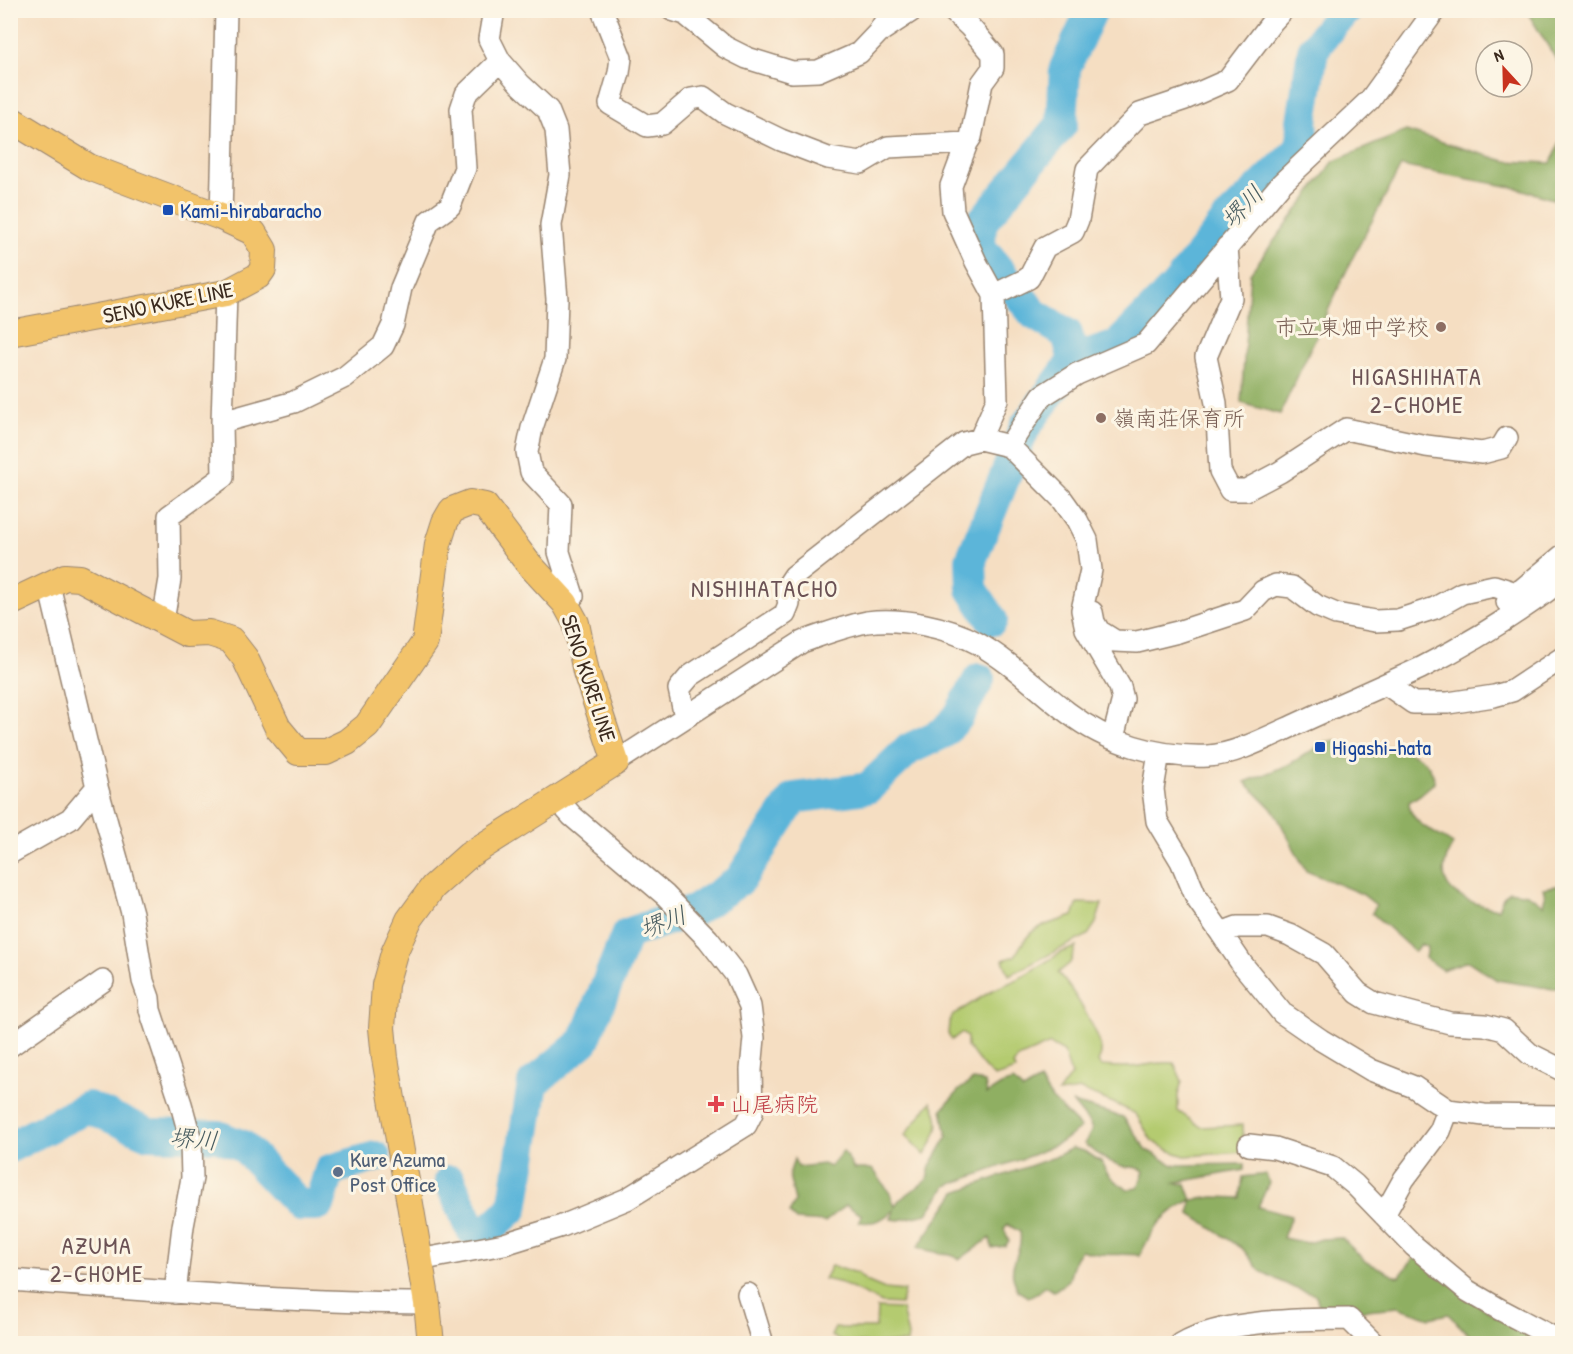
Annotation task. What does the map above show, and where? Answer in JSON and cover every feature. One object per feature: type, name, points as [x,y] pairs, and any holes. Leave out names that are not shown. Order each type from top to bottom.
[{"type":"main road","name":"SENO KURE LINE","points":[[10,119],[89,167],[222,217],[254,232],[264,250],[263,268],[258,276],[226,293],[10,333]]},
{"type":"main road","name":"SENO KURE LINE","points":[[10,603],[65,577],[80,578],[187,634],[209,633],[231,640],[245,658],[278,728],[298,752],[326,752],[347,742],[367,726],[425,642],[438,544],[445,522],[452,510],[470,503],[485,506],[528,563],[566,603],[576,623],[585,672],[616,762],[469,855],[433,888],[409,920],[394,953],[385,985],[382,1028],[385,1058],[427,1303],[431,1344]]},
{"type":"street","points":[[222,217],[226,10]]},
{"type":"street","points":[[494,10],[489,39],[500,61],[520,84],[548,110],[556,130],[560,175],[551,225],[557,299],[555,359],[526,452],[531,472],[561,504],[559,552],[573,596],[566,603]]},
{"type":"street","points":[[602,10],[621,58],[610,104],[647,126],[662,124],[691,99],[703,97],[725,113],[781,140],[828,158],[861,163],[888,147],[967,143]]},
{"type":"street","points":[[672,10],[685,14],[724,47],[747,58],[792,72],[818,71],[859,53],[878,33],[892,10]]},
{"type":"street","points":[[878,33],[914,10]]},
{"type":"street","points":[[952,10],[993,54],[993,68],[982,83],[971,137],[951,186],[953,211],[994,295],[997,400],[980,439]]},
{"type":"street","points":[[1009,446],[1042,396],[1077,374],[1146,344],[1281,184],[1370,100],[1435,10]]},
{"type":"street","points":[[994,295],[1029,278],[1045,247],[1073,232],[1078,220],[1087,169],[1140,114],[1185,99],[1228,80],[1275,14]]},
{"type":"street","points":[[222,422],[294,402],[345,377],[383,346],[393,325],[401,288],[429,221],[450,206],[465,168],[461,109],[466,93],[500,61]]},
{"type":"street","points":[[1227,247],[1231,298],[1206,357],[1216,403],[1220,471],[1230,490],[1246,490],[1280,472],[1346,429],[1426,446],[1482,453],[1500,448],[1507,438]]},
{"type":"street","points":[[163,621],[170,579],[169,516],[223,477],[222,422],[226,293]]},
{"type":"street","points":[[685,717],[679,689],[690,676],[785,614],[789,604],[786,588],[794,576],[964,442],[980,439],[1009,446],[1062,498],[1087,540],[1090,570],[1082,610],[1086,629],[1120,687],[1123,699],[1113,738]]},
{"type":"street","points":[[1448,654],[1516,593],[1563,556]]},
{"type":"street","points":[[616,762],[802,642],[834,630],[870,622],[909,622],[944,629],[976,643],[1009,663],[1069,714],[1113,738],[1137,749],[1159,753],[1210,756],[1251,745],[1448,654],[1537,599],[1563,580]]},
{"type":"street","points":[[49,585],[98,787],[132,913],[150,1010],[191,1141],[192,1178],[183,1226],[175,1293]]},
{"type":"street","points":[[1087,585],[1093,588],[1092,611],[1099,631],[1115,641],[1137,642],[1178,632],[1245,610],[1263,591],[1276,585],[1292,587],[1317,606],[1336,614],[1375,621],[1398,620],[1435,608],[1462,593],[1494,586],[1516,593]]},
{"type":"street","points":[[1386,684],[1413,704],[1448,703],[1512,691],[1563,658]]},
{"type":"street","points":[[1159,753],[1153,789],[1157,821],[1181,861],[1197,898],[1242,964],[1282,1013],[1371,1070],[1414,1087],[1448,1110],[1484,1115],[1563,1116]]},
{"type":"street","points":[[10,853],[70,819],[98,787]]},
{"type":"street","points":[[419,1260],[513,1241],[562,1226],[627,1199],[746,1125],[752,1113],[754,1038],[750,1006],[736,975],[708,939],[665,895],[572,816],[557,799]]},
{"type":"street","points":[[1221,933],[1237,927],[1268,927],[1290,935],[1324,954],[1358,993],[1374,1003],[1450,1023],[1488,1026],[1504,1030],[1530,1054],[1563,1070]]},
{"type":"street","points":[[10,1046],[103,981]]},
{"type":"street","points":[[1384,1215],[1404,1179],[1440,1131],[1448,1110]]},
{"type":"street","points":[[1249,1145],[1275,1148],[1333,1167],[1355,1185],[1414,1246],[1468,1291],[1563,1342]]},
{"type":"street","points":[[10,1280],[342,1303],[427,1303]]},
{"type":"street","points":[[748,1294],[763,1344]]},
{"type":"street","points":[[1180,1344],[1194,1335],[1255,1323],[1313,1319],[1349,1319],[1374,1344]]},
{"type":"green space","points":[[1531,11],[1562,11],[1562,69],[1529,15]]},
{"type":"green space","points":[[1406,131],[1505,161],[1551,163],[1562,137],[1562,202],[1517,188],[1401,166],[1352,259],[1280,414],[1241,403],[1250,273],[1334,161]]},
{"type":"green space","points":[[1336,740],[1342,755],[1353,760],[1397,744],[1421,758],[1429,767],[1435,782],[1409,802],[1410,810],[1425,827],[1453,844],[1446,859],[1444,872],[1446,882],[1460,897],[1498,909],[1509,891],[1528,894],[1543,905],[1545,896],[1543,888],[1562,885],[1561,986],[1553,989],[1497,980],[1468,961],[1442,970],[1425,958],[1427,947],[1421,944],[1415,952],[1372,913],[1376,905],[1362,894],[1306,871],[1274,811],[1245,782],[1288,765],[1326,742]]},
{"type":"green space","points":[[1078,903],[1102,904],[1096,923],[1088,935],[1009,975],[1003,960],[1015,956],[1021,945],[1038,928],[1073,916]]},
{"type":"green space","points":[[1076,947],[1070,963],[1058,973],[1077,999],[1097,1035],[1101,1053],[1098,1062],[1101,1066],[1130,1067],[1174,1063],[1182,1081],[1178,1095],[1178,1111],[1201,1127],[1243,1125],[1243,1152],[1185,1156],[1152,1141],[1136,1114],[1116,1104],[1081,1090],[1058,1093],[1071,1075],[1064,1052],[1050,1044],[1018,1058],[1013,1065],[1015,1070],[995,1077],[967,1047],[967,1037],[961,1033],[952,1040],[948,1034],[949,1023],[953,1015],[993,990],[1018,979],[1062,952]]},
{"type":"green space","points":[[973,1080],[985,1082],[987,1094],[1013,1081],[1023,1090],[1040,1081],[1052,1099],[1081,1128],[1061,1142],[1035,1154],[946,1186],[927,1214],[899,1220],[891,1219],[894,1210],[878,1220],[859,1222],[862,1215],[846,1205],[825,1222],[796,1220],[789,1213],[795,1202],[789,1175],[794,1159],[798,1167],[823,1164],[830,1167],[843,1151],[854,1169],[873,1169],[891,1195],[895,1207],[898,1201],[927,1180],[930,1166],[947,1137],[942,1109],[959,1090]]},
{"type":"green space","points":[[931,1102],[938,1123],[925,1155],[905,1135]]},
{"type":"green space","points":[[1073,1103],[1123,1117],[1147,1150],[1173,1165],[1244,1164],[1244,1170],[1172,1183],[1186,1184],[1192,1200],[1214,1197],[1240,1198],[1243,1177],[1266,1174],[1269,1183],[1258,1207],[1291,1216],[1283,1238],[1307,1243],[1322,1239],[1342,1238],[1366,1262],[1399,1277],[1417,1254],[1470,1300],[1540,1343],[1477,1343],[1448,1314],[1430,1318],[1398,1307],[1346,1312],[1319,1306],[1316,1295],[1294,1288],[1260,1271],[1242,1248],[1190,1214],[1191,1200],[1160,1222],[1140,1255],[1103,1254],[1081,1250],[1075,1259],[1069,1280],[1054,1291],[1044,1286],[1039,1292],[1028,1297],[1018,1291],[1013,1277],[1013,1266],[1020,1245],[1020,1232],[1007,1224],[1004,1229],[1009,1241],[1005,1246],[992,1248],[990,1238],[960,1259],[918,1247],[956,1192],[1055,1157],[1072,1148],[1084,1151],[1102,1162],[1108,1174],[1127,1189],[1138,1188],[1144,1171],[1111,1162],[1084,1144],[1092,1130],[1090,1124]]},
{"type":"green space","points":[[831,1266],[857,1273],[866,1281],[885,1289],[904,1291],[901,1304],[882,1303],[841,1283],[824,1279]]},
{"type":"green space","points":[[877,1308],[902,1309],[908,1336],[907,1343],[846,1343],[831,1336],[835,1328],[876,1328]]},
{"type":"waterway","name":"堺川","points":[[992,620],[972,589],[971,560],[1025,427],[1074,360],[1067,334],[1034,314],[980,247],[981,223],[1062,124],[1065,68],[1092,10]]},
{"type":"waterway","name":"堺川","points":[[1074,360],[1117,346],[1176,286],[1227,220],[1300,149],[1313,50],[1334,22],[1347,10]]},
{"type":"waterway","name":"堺川","points":[[450,1181],[472,1230],[482,1236],[513,1208],[533,1083],[584,1041],[627,934],[695,910],[739,881],[794,798],[868,788],[909,749],[943,733],[958,717],[979,679]]},
{"type":"waterway","name":"堺川","points":[[10,1147],[88,1107],[149,1134],[218,1136],[243,1146],[299,1205],[319,1205],[330,1170],[375,1157]]},
{"type":"place","name":"Kami-hirabaracho","points":[[168,210]]},
{"type":"place","name":"市立東畑中学校","points":[[1441,327]]},
{"type":"place","name":"嶺南荘保育所","points":[[1101,418]]},
{"type":"place","name":"Higashi-hata","points":[[1320,747]]},
{"type":"place","name":"山尾病院","points":[[716,1104]]},
{"type":"place","name":"Kure Azuma Post Office","points":[[338,1172]]},
{"type":"district","name":"HIGASHIHATA 2-CHOME","points":[[1417,390]]},
{"type":"district","name":"NISHIHATACHO","points":[[765,588]]},
{"type":"district","name":"AZUMA 2-CHOME","points":[[97,1259]]}]
